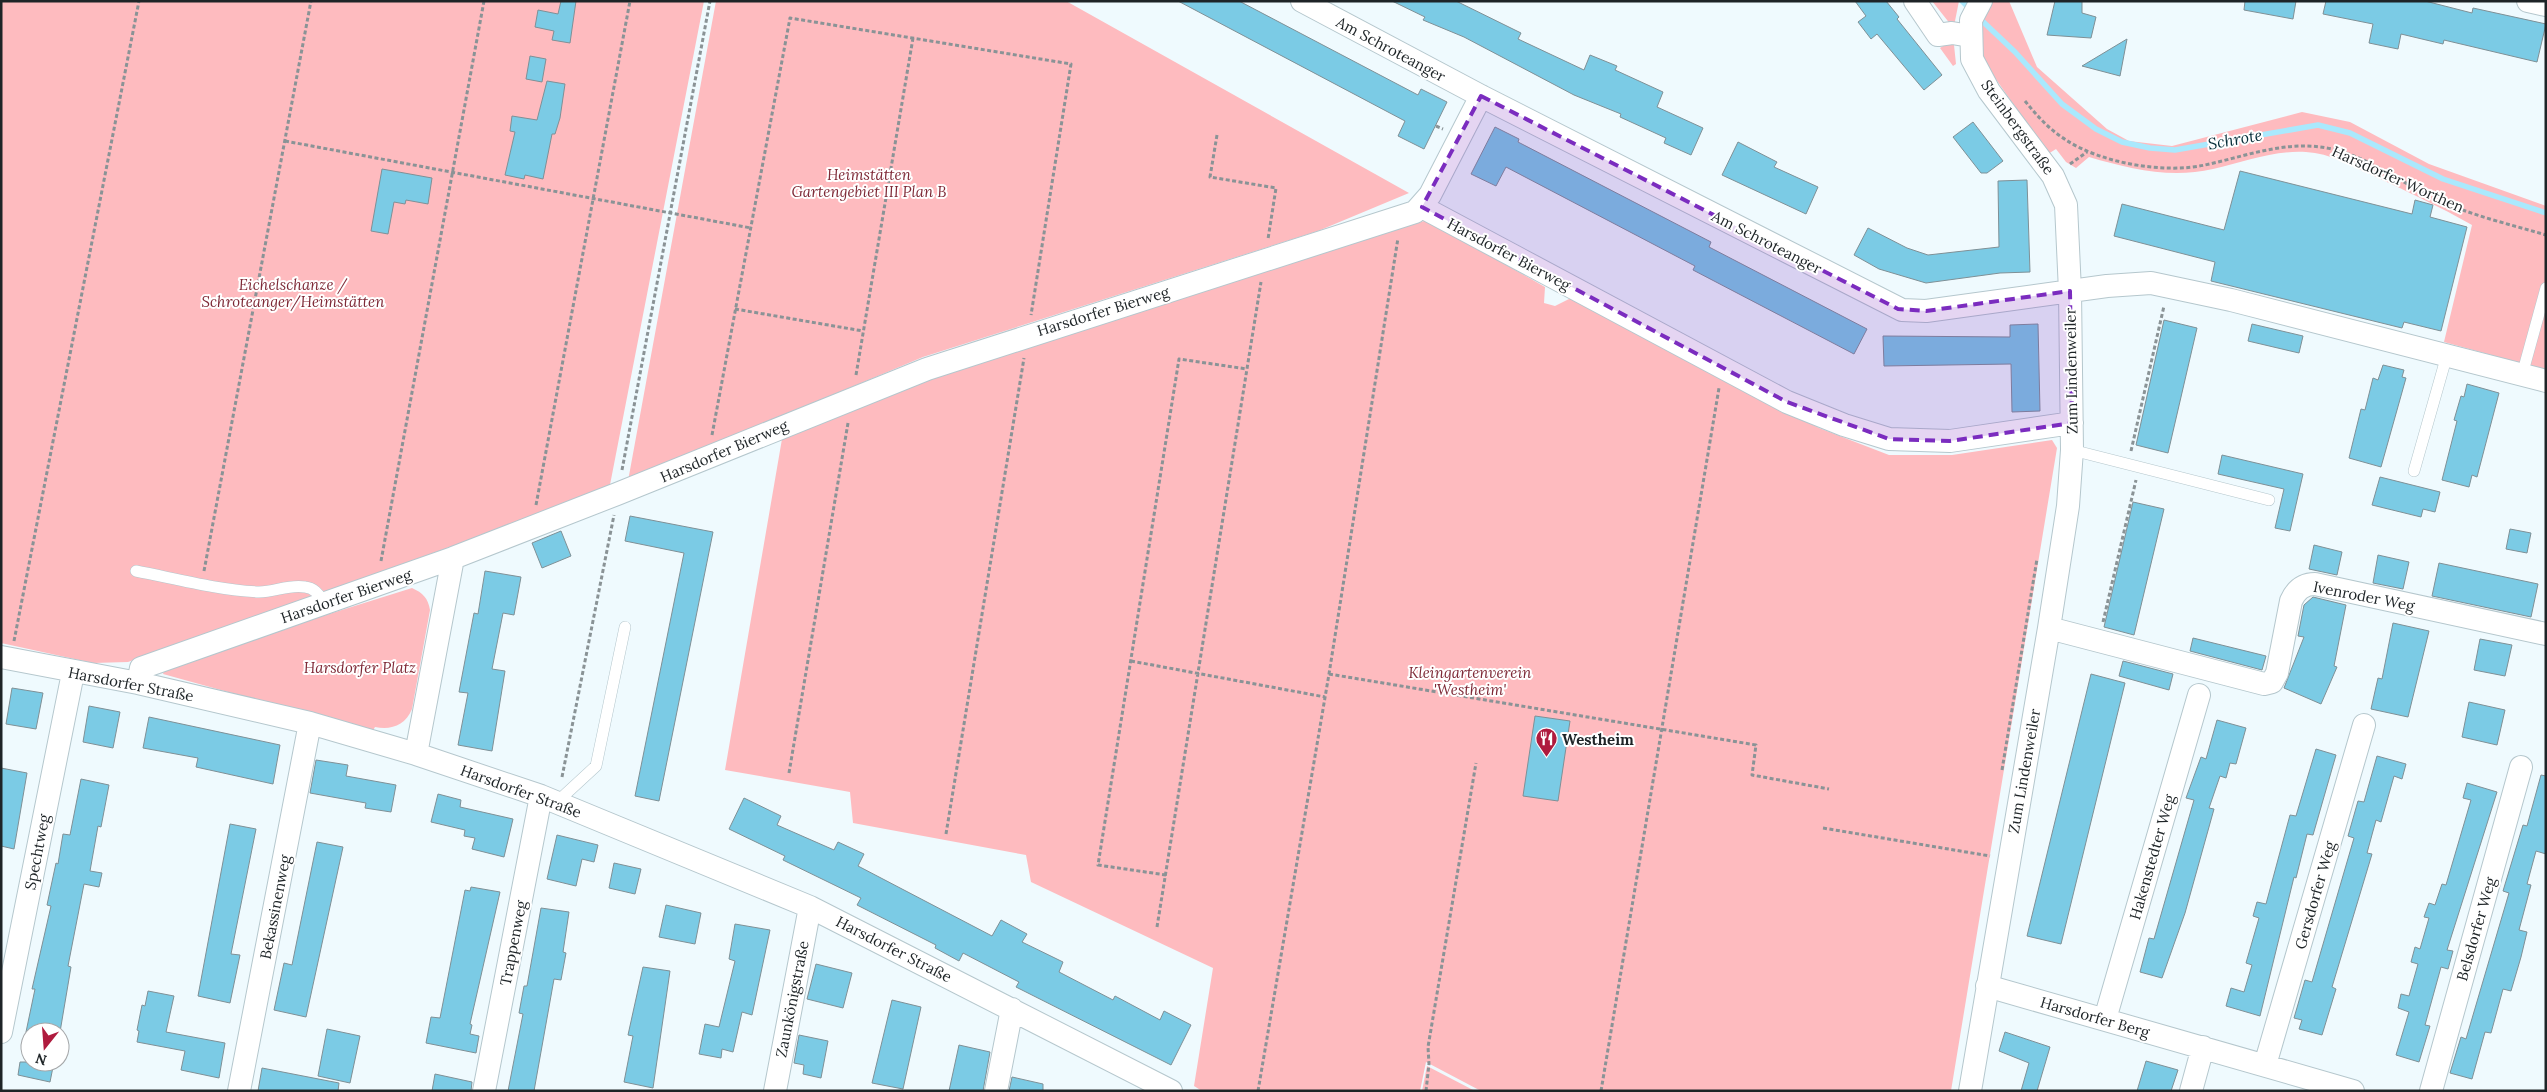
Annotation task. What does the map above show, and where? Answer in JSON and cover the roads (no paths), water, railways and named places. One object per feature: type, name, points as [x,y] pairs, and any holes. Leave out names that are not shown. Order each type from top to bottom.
[{"type":"street","name":"Am Schroteanger","points":[[1302,1],[1481,96],[1898,309],[1926,310],[2070,291]]},
{"type":"street","name":"Steinbergstraße","points":[[1915,1],[1938,35],[1952,32],[1974,19]]},
{"type":"street","points":[[2528,1],[2546,5]]},
{"type":"street","name":"Steinbergstraße","points":[[1974,19],[1972,59],[1989,91],[2053,176],[2062,192],[2068,218],[2070,291]]},
{"type":"street","points":[[1422,207],[1481,96]]},
{"type":"street","name":"Harsdorfer Bierweg","points":[[138,683],[141,668],[453,558],[532,528],[927,368],[1415,212],[1422,207],[1787,402],[1844,425],[1889,439],[1950,441],[2072,423]]},
{"type":"street","points":[[2070,291],[2140,282],[2169,286],[2546,381]]},
{"type":"street","name":"Zum Lindenweiler","points":[[1970,1091],[2068,506],[2072,450],[2070,291]]},
{"type":"street","points":[[416,754],[453,558]]},
{"type":"street","name":"Ivenroder Weg","points":[[2049,628],[2268,684],[2277,674],[2291,601],[2301,588],[2312,584],[2546,634]]},
{"type":"street","name":"Harsdorfer Straße","points":[[6,658],[73,673],[138,683],[310,723],[553,794],[810,907],[1012,1009],[1134,1082],[1171,1091]]},
{"type":"street","name":"Spechtweg","points":[[1,1032],[73,673]]},
{"type":"street","name":"Hakenstedter Weg","points":[[2105,1019],[2199,695]]},
{"type":"street","name":"Bekassinenweg","points":[[239,1091],[310,723]]},
{"type":"street","name":"Gersdorfer Weg","points":[[2266,1065],[2364,725]]},
{"type":"street","name":"Belsdorfer Weg","points":[[2431,1091],[2522,767]]},
{"type":"street","name":"Trappenweg","points":[[484,1091],[553,794]]},
{"type":"street","name":"Zaunkönigstraße","points":[[775,1091],[810,907]]},
{"type":"street","name":"Harsdorfer Berg","points":[[1987,986],[2352,1091]]},
{"type":"street","points":[[996,1091],[1012,1009]]},
{"type":"street","points":[[2191,1091],[2203,1047]]},
{"type":"lane","points":[[2522,375],[2546,288]]},
{"type":"lane","points":[[2414,470],[2446,356]]},
{"type":"lane","name":"Zum Lindenweiler","points":[[2072,450],[2269,500]]},
{"type":"lane","points":[[136,571],[202,584],[257,592],[268,592],[293,586],[306,587],[316,591],[324,603]]},
{"type":"lane","points":[[553,794],[596,766],[625,627]]},
{"type":"waterway","name":"Schrote","points":[[1962,1],[1971,10]]},
{"type":"waterway","name":"Schrote","points":[[1977,16],[2015,52],[2062,104],[2096,129],[2122,142],[2150,148],[2175,150],[2318,125],[2350,133],[2443,179],[2546,213]]},
{"type":"place","name":"Westheim","points":[[1546,758]]},
{"type":"park label","name":"Heimstätten Gartengebiet III Plan B","points":[[869,182]]},
{"type":"park label","name":"Eichelschanze / Schroteanger/Heimstätten","points":[[293,292]]},
{"type":"park label","name":"Harsdorfer Platz","points":[[360,667]]},
{"type":"park label","name":"Kleingartenverein 'Westheim'","points":[[1470,680]]}]
